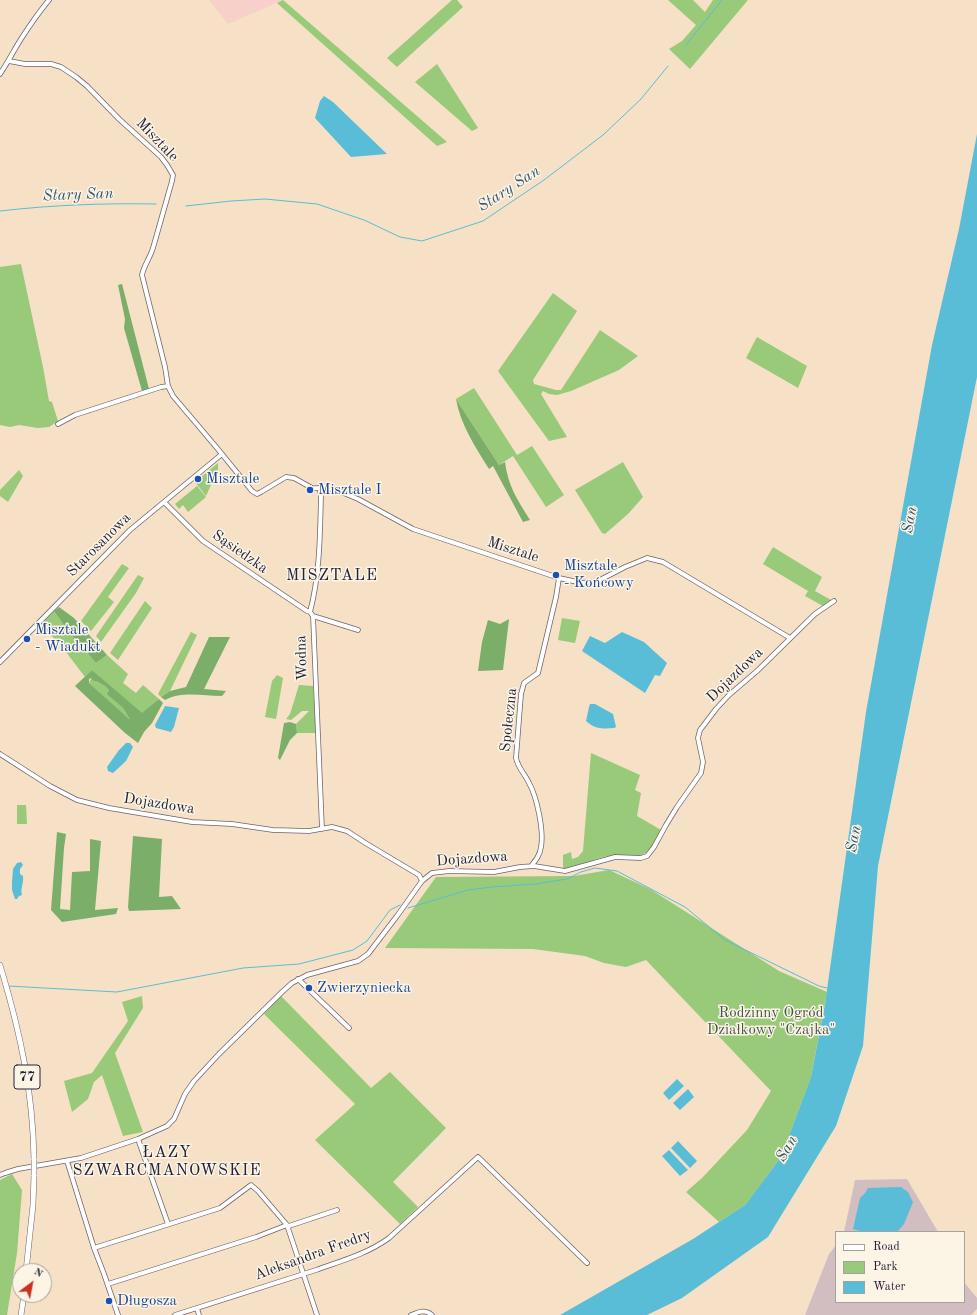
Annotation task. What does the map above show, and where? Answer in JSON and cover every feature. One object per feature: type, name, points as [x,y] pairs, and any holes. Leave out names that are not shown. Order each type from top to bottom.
[{"type":"main road","name":"77","points":[[0,965],[20,1037],[32,1107],[34,1175],[33,1205],[27,1263]]},
{"type":"main road","points":[[21,1315],[23,1303]]},
{"type":"street","points":[[0,74],[35,17],[49,0]]},
{"type":"street","name":"Misztale","points":[[9,61],[25,64],[51,64],[61,67],[82,81],[119,119],[161,157],[173,175],[167,203],[153,248],[142,275],[165,367],[168,386],[173,396],[256,494],[286,477],[294,478],[312,488],[334,489],[358,499],[413,529],[559,578],[582,583],[598,581],[625,567],[647,558],[663,562],[790,638]]},
{"type":"street","points":[[58,424],[75,415],[168,386]]},
{"type":"street","name":"Starosanowa","points":[[0,662],[124,535],[222,454]]},
{"type":"street","name":"Wodna","points":[[319,488],[321,495],[319,556],[312,614],[322,829]]},
{"type":"street","name":"Sąsiedzka","points":[[164,502],[203,541],[307,611],[358,630]]},
{"type":"street","name":"Społeczna","points":[[531,866],[540,852],[542,838],[538,808],[530,783],[519,766],[516,758],[521,694],[524,683],[538,673],[559,578]]},
{"type":"street","name":"Dojazdowa","points":[[0,754],[50,786],[77,800],[109,808],[192,822],[232,824],[274,830],[309,831],[332,827],[347,831],[419,875],[422,880],[432,873],[449,871],[494,872],[531,866],[565,871],[615,857],[641,858],[647,856],[654,847],[676,807],[701,773],[702,762],[698,738],[700,730],[729,695],[757,671],[815,614],[834,601]]},
{"type":"street","points":[[419,875],[432,873]]},
{"type":"street","points":[[0,1175],[18,1169],[81,1158],[158,1131],[171,1122],[194,1080],[282,992],[298,979],[313,973],[358,961],[368,954],[422,880]]},
{"type":"street","points":[[298,979],[349,1028]]},
{"type":"street","points":[[138,1138],[168,1224]]},
{"type":"street","name":"Aleksandra Fredry","points":[[175,1315],[303,1274],[364,1252],[387,1240],[478,1157],[587,1263]]},
{"type":"street","points":[[67,1161],[94,1248],[118,1315]]},
{"type":"street","points":[[94,1248],[220,1208],[251,1185],[287,1225],[317,1315]]},
{"type":"street","points":[[108,1284],[337,1210]]},
{"type":"street","points":[[197,1308],[199,1315]]},
{"type":"street","points":[[411,1315],[423,1311],[432,1315]]},
{"type":"shaded area","points":[[209,0],[283,0],[228,24]]},
{"type":"shaded area","points":[[907,1179],[937,1231],[844,1231],[855,1180]]},
{"type":"shaded area","points":[[835,1246],[835,1303],[965,1303],[965,1283],[977,1298],[977,1309],[971,1315],[805,1315],[829,1254]]},
{"type":"green space","points":[[283,0],[447,142],[437,146],[277,3]]},
{"type":"green space","points":[[452,0],[457,0],[463,7],[397,67],[387,58]]},
{"type":"green space","points":[[668,0],[693,0],[705,12],[713,0],[748,0],[690,69],[669,49],[682,41],[696,25]]},
{"type":"green space","points":[[437,64],[478,128],[472,131],[415,82]]},
{"type":"green space","points":[[21,264],[49,401],[52,402],[58,421],[49,427],[38,428],[19,425],[10,427],[0,425],[0,267]]},
{"type":"green space","points":[[122,284],[149,389],[142,391],[124,328],[125,319],[118,285]]},
{"type":"green space","points":[[553,293],[577,311],[533,380],[534,384],[561,390],[600,330],[638,356],[619,370],[571,391],[557,395],[549,394],[543,391],[541,394],[567,437],[549,441],[498,371]]},
{"type":"green space","points":[[757,337],[807,366],[798,388],[746,358]]},
{"type":"green space","points":[[474,388],[517,455],[532,446],[564,495],[546,507],[513,456],[499,465],[456,399]]},
{"type":"green space","points":[[456,399],[499,465],[505,462],[508,478],[517,499],[530,520],[523,522],[493,466],[489,469],[479,453],[461,418]]},
{"type":"green space","points":[[623,462],[643,497],[628,514],[605,534],[602,533],[575,490]]},
{"type":"green space","points":[[218,463],[218,469],[206,496],[195,482]]},
{"type":"green space","points":[[19,470],[23,476],[8,502],[0,496],[0,490]]},
{"type":"green space","points":[[197,486],[206,497],[188,512],[183,505],[179,509],[175,504]]},
{"type":"green space","points":[[773,547],[822,577],[815,591],[831,600],[823,606],[805,596],[808,591],[763,564]]},
{"type":"green space","points":[[122,564],[129,568],[108,597],[114,602],[91,631],[81,621]]},
{"type":"green space","points":[[138,575],[144,578],[136,593],[101,642],[96,636]]},
{"type":"green space","points":[[145,601],[152,608],[118,660],[110,653]]},
{"type":"green space","points":[[59,607],[74,618],[107,655],[96,663],[68,631],[54,611]]},
{"type":"green space","points":[[54,611],[68,631],[96,663],[107,655],[128,674],[123,683],[136,693],[143,685],[159,699],[142,714],[92,670],[85,677],[66,652],[41,624]]},
{"type":"green space","points":[[562,618],[580,621],[575,643],[558,640]]},
{"type":"green space","points":[[509,619],[503,670],[478,671],[482,642],[488,620],[500,624]]},
{"type":"green space","points":[[191,632],[197,635],[170,691],[161,697],[158,694]]},
{"type":"green space","points":[[209,637],[230,637],[204,689],[226,691],[222,696],[185,695],[172,697],[165,700],[161,697],[170,691],[186,687]]},
{"type":"green space","points":[[92,670],[142,713],[159,699],[163,703],[152,723],[144,732],[138,743],[125,733],[75,686]],"holes":[[[91,678],[105,686],[109,690],[107,694],[123,708],[130,720],[89,683],[89,679]]]},
{"type":"green space","points":[[277,675],[283,678],[276,719],[265,717],[272,681]]},
{"type":"green space","points":[[91,678],[109,690],[108,694],[123,708],[131,722],[89,683]]},
{"type":"green space","points":[[299,685],[313,686],[316,733],[297,733],[296,724],[309,711],[302,711],[291,720],[286,719],[290,714]]},
{"type":"green space","points":[[290,722],[296,724],[297,733],[290,740],[280,760],[278,758],[284,723]]},
{"type":"green space","points":[[591,753],[640,775],[635,790],[641,793],[637,816],[661,830],[651,847],[642,855],[634,857],[608,856],[563,869],[563,855],[571,852],[572,859],[578,857],[583,851]]},
{"type":"green space","points":[[17,805],[26,805],[27,824],[17,824]]},
{"type":"green space","points":[[57,832],[66,834],[60,909],[70,910],[72,872],[90,871],[90,839],[101,841],[95,910],[118,908],[116,914],[62,922],[51,910]]},
{"type":"green space","points":[[133,836],[162,839],[159,897],[172,896],[181,909],[129,911],[128,907]]},
{"type":"green space","name":"Rodzinny Ogród Działkowy \"Czajka\"","points":[[609,870],[650,889],[779,971],[827,992],[811,1077],[781,1157],[745,1205],[719,1222],[686,1192],[702,1178],[747,1130],[771,1091],[646,960],[626,967],[604,963],[585,956],[533,949],[385,948],[436,877],[574,876]]},
{"type":"green space","points":[[142,996],[143,1008],[115,1053],[143,1132],[123,1136],[102,1075],[94,1082],[88,1099],[72,1112],[64,1081],[92,1073],[128,1021],[122,1002]]},
{"type":"green space","points":[[281,996],[371,1088],[390,1072],[446,1128],[393,1182],[418,1207],[400,1224],[315,1140],[355,1104],[264,1014]]},
{"type":"green space","points":[[12,1174],[22,1190],[17,1253],[15,1263],[12,1263],[12,1284],[7,1315],[0,1315],[0,1180]]},
{"type":"water","points":[[324,96],[333,102],[387,154],[351,157],[315,118],[320,101]]},
{"type":"water","name":"San","points":[[977,134],[977,377],[878,866],[863,1046],[836,1126],[768,1237],[682,1298],[647,1315],[560,1315],[693,1239],[745,1205],[781,1157],[811,1077],[825,1004],[866,712],[932,345],[959,229]]},
{"type":"water","points":[[622,632],[644,642],[667,663],[660,676],[655,675],[645,693],[582,651],[590,636],[605,643]]},
{"type":"water","points":[[590,704],[595,704],[613,714],[616,727],[599,728],[592,726],[586,721]]},
{"type":"water","points":[[165,706],[179,708],[174,727],[171,732],[156,728],[155,725]]},
{"type":"water","points":[[126,743],[130,743],[133,747],[126,761],[113,773],[108,771],[107,767]]},
{"type":"water","points":[[21,862],[23,865],[20,869],[20,874],[23,876],[21,890],[22,895],[15,899],[12,890],[13,869],[17,863]]},
{"type":"water","points":[[677,1079],[684,1086],[669,1100],[663,1093]]},
{"type":"water","points":[[688,1089],[694,1097],[680,1110],[673,1103]]},
{"type":"water","points":[[678,1141],[697,1161],[690,1168],[671,1148]]},
{"type":"water","points":[[669,1150],[688,1170],[680,1176],[662,1156]]},
{"type":"water","points":[[901,1187],[908,1192],[913,1202],[904,1224],[898,1231],[860,1231],[853,1229],[860,1198],[868,1188]]},
{"type":"waterway","name":"Stary San","points":[[686,45],[722,0]]},
{"type":"waterway","name":"Stary San","points":[[186,206],[265,199],[317,204],[364,220],[400,237],[422,241],[483,221],[544,180],[603,135],[641,99],[668,66]]},
{"type":"waterway","name":"Stary San","points":[[0,211],[78,205],[156,204]]},
{"type":"waterway","points":[[408,908],[468,890],[535,884],[567,879],[581,872],[595,868],[617,871],[685,907],[725,940],[819,986],[827,988]]},
{"type":"waterway","points":[[8,986],[117,992],[243,968],[299,964],[353,950],[367,941],[390,910],[400,905]]},
{"type":"place","name":"Misztale","points":[[198,479]]},
{"type":"place","name":"Misztale I","points":[[310,490]]},
{"type":"place","name":"Misztale - Końcowy","points":[[556,575]]},
{"type":"place","name":"Misztale - Wiadukt","points":[[27,639]]},
{"type":"place","name":"Zwierzyniecka","points":[[309,988]]},
{"type":"place","name":"Długosza","points":[[109,1301]]},
{"type":"district","name":"MISZTALE","points":[[332,576]]},
{"type":"district","name":"ŁAZY SZWARCMANOWSKIE","points":[[167,1162]]}]
